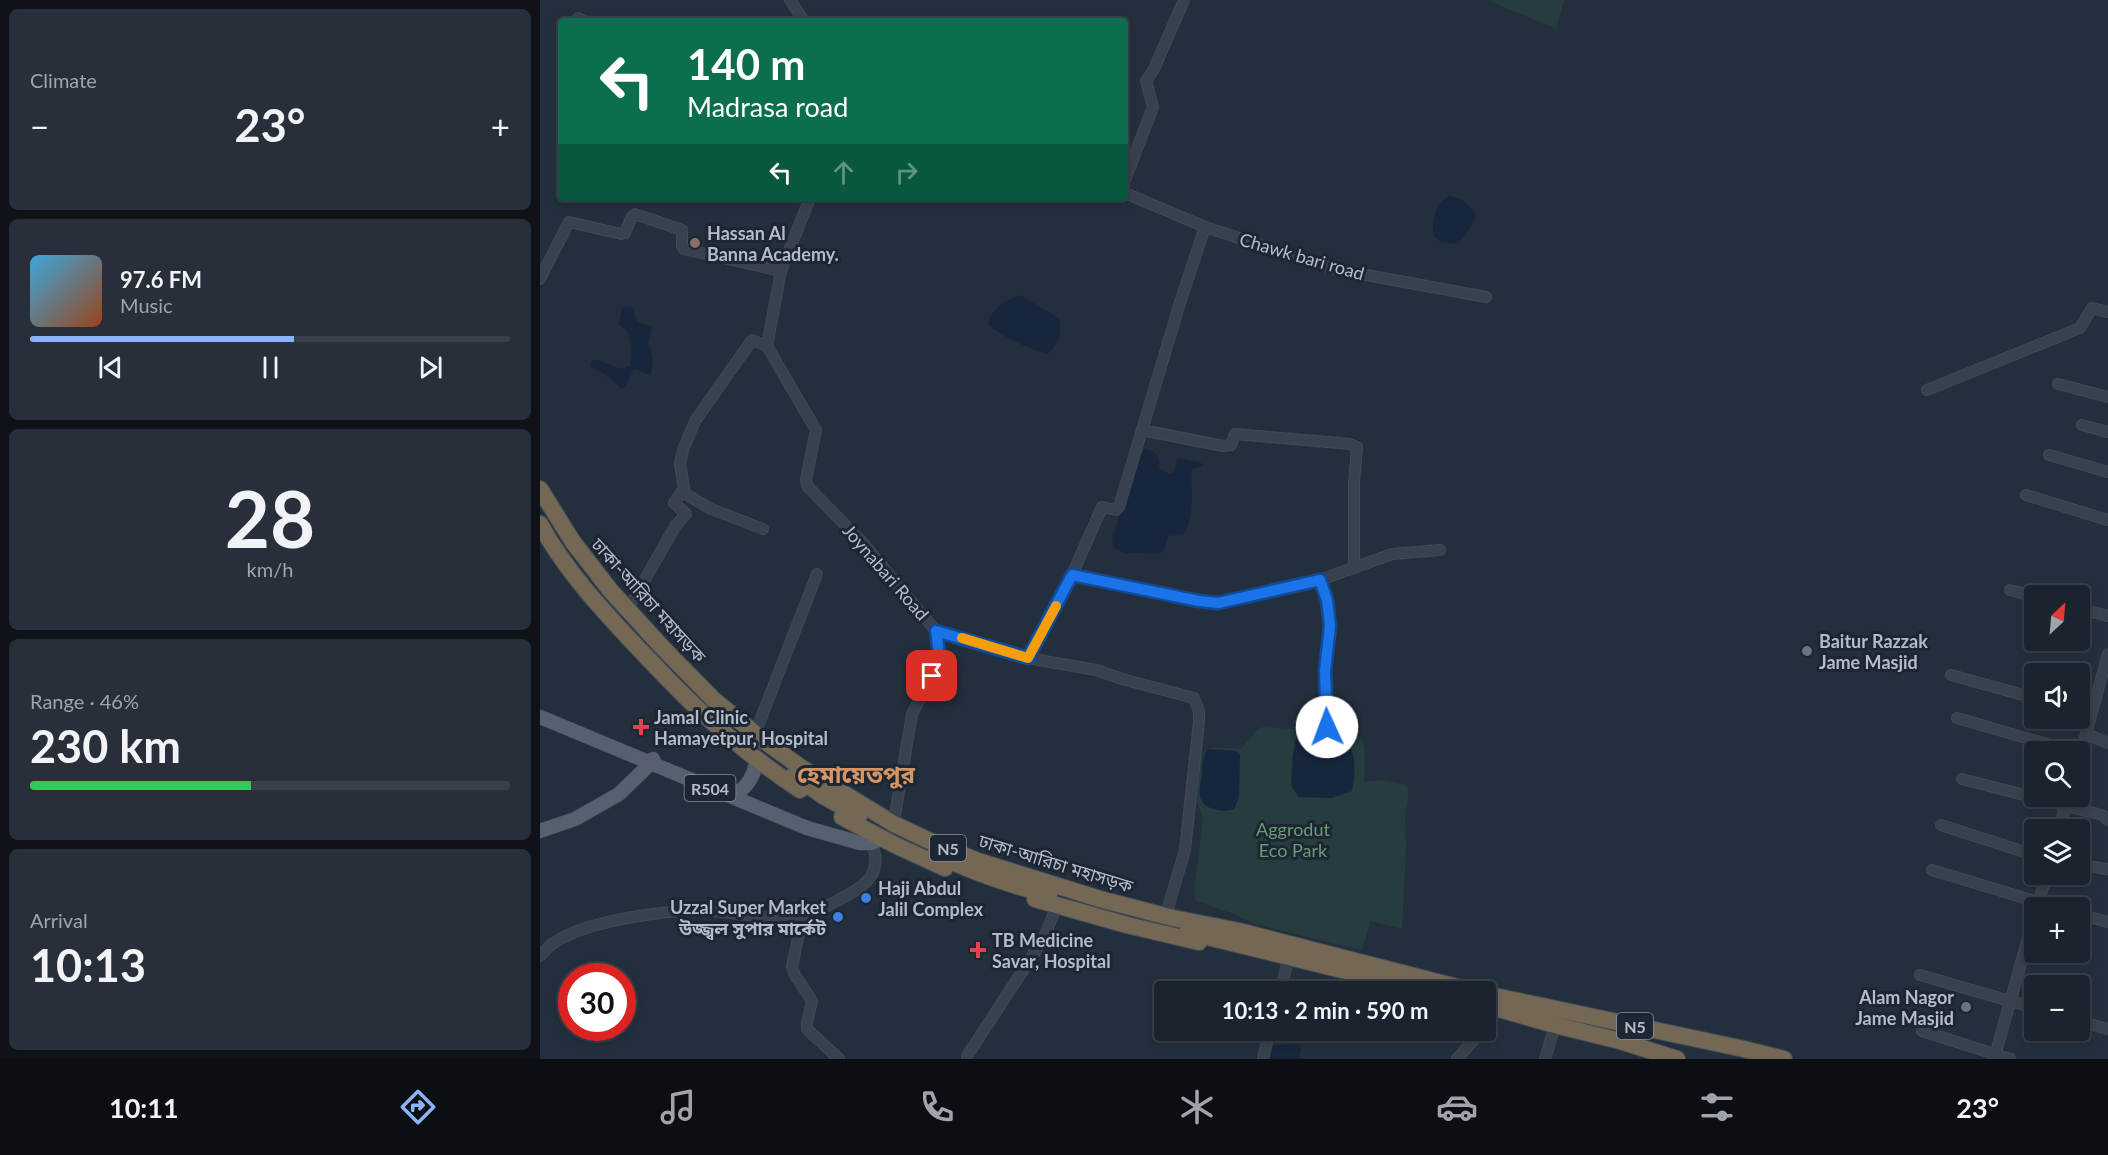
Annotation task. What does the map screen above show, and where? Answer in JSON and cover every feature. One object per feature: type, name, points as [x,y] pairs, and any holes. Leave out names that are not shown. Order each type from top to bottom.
[{"type":"highway","points":[[541,491],[558,507],[599,564],[683,656],[758,726],[816,769],[922,829],[988,856],[1035,872],[1207,919],[1238,938]]},
{"type":"highway","name":"ঢাকা-আরিচা মহাসড়ক","points":[[541,491],[579,550],[610,590],[714,700],[802,768],[894,824],[978,861],[1238,938],[1289,957],[1386,981]]},
{"type":"highway","name":"ঢাকা-আরিচা মহাসড়ক","points":[[540,510],[588,578],[704,702],[763,753],[823,796],[884,830],[962,867],[1024,888],[1149,923],[1238,938],[1428,981]]},
{"type":"highway","points":[[540,524],[550,543],[612,621],[710,720],[757,758],[822,805],[874,838],[992,886],[1127,925],[1213,945],[1238,938]]},
{"type":"highway","name":"N5","points":[[1496,997],[1747,1054],[1784,1059]]},
{"type":"highway","name":"N5","points":[[1496,1008],[1555,1026],[1620,1041],[1677,1059]]},
{"type":"main road","name":"R504","points":[[540,708],[652,761],[807,828],[860,843],[874,838]]},
{"type":"main road","name":"R504","points":[[540,717],[809,822],[861,838],[874,838]]},
{"type":"main road","points":[[737,793],[746,788],[756,769],[757,758]]},
{"type":"main road","points":[[540,831],[575,819],[619,795],[652,761]]},
{"type":"street","points":[[790,0],[802,18]]},
{"type":"street","points":[[1128,172],[1153,107],[1146,81],[1154,69],[1184,0]]},
{"type":"street","name":"Chawk bari road","points":[[1128,194],[1204,226],[1334,269],[1486,297]]},
{"type":"street","points":[[632,602],[676,525],[686,514],[674,503],[683,490],[680,464],[695,421],[752,340],[767,346],[782,271],[809,201]]},
{"type":"street","points":[[540,279],[568,222],[621,234],[625,233],[635,214],[682,230],[684,249],[782,271]]},
{"type":"street","points":[[1028,658],[1072,575],[1102,507],[1116,510],[1119,507],[1204,226]]},
{"type":"street","points":[[1927,390],[2080,328],[2092,308],[2108,312]]},
{"type":"street","name":"Joynabari Road","points":[[767,346],[816,430],[806,480],[808,487],[862,543],[936,631],[940,661],[912,714],[896,815]]},
{"type":"street","points":[[2058,384],[2108,397]]},
{"type":"street","points":[[2082,425],[2108,432]]},
{"type":"street","points":[[1142,430],[1223,446],[1232,446],[1235,434],[1350,444],[1357,447],[1354,483],[1354,568]]},
{"type":"street","points":[[2049,454],[2108,472]]},
{"type":"street","points":[[683,490],[711,509],[763,529]]},
{"type":"street","points":[[2026,495],[2108,520]]},
{"type":"street","points":[[1072,575],[1218,603],[1320,580],[1392,555],[1440,550]]},
{"type":"street","points":[[758,726],[816,574]]},
{"type":"street","points":[[1320,580],[1327,600],[1330,626],[1325,671],[1327,727]]},
{"type":"street","points":[[2010,590],[2024,594]]},
{"type":"street","points":[[2090,611],[2108,616]]},
{"type":"street","points":[[936,631],[1028,658],[1096,670],[1139,684],[1191,696],[1196,700],[1199,722],[1185,850],[1168,908]]},
{"type":"street","points":[[2083,741],[2108,654]]},
{"type":"street","points":[[1951,675],[2024,695]]},
{"type":"street","points":[[1957,718],[2034,741]]},
{"type":"street","points":[[2086,734],[2108,743]]},
{"type":"street","points":[[1962,779],[2024,792]]},
{"type":"street","points":[[2082,807],[2108,820]]},
{"type":"street","points":[[1941,825],[2024,852]]},
{"type":"street","points":[[540,956],[555,941],[587,927],[663,912],[713,911],[802,919],[864,886],[872,876],[875,867],[874,838]]},
{"type":"street","points":[[2090,867],[2108,869]]},
{"type":"street","points":[[1932,870],[2024,900]]},
{"type":"street","points":[[967,1056],[1044,938],[1057,905]]},
{"type":"street","points":[[2090,917],[2108,922]]},
{"type":"street","points":[[802,919],[792,967],[812,1001],[807,1029],[839,1059]]},
{"type":"street","points":[[1995,1057],[2024,952]]},
{"type":"street","points":[[1283,981],[1289,957]]},
{"type":"street","points":[[1920,975],[2024,1006]]},
{"type":"street","points":[[2090,1024],[2108,1029]]},
{"type":"street","points":[[1545,1059],[1555,1026]]},
{"type":"street","points":[[1922,1032],[1995,1057],[2010,1059]]},
{"type":"street","points":[[1263,1059],[1267,1041]]},
{"type":"street","points":[[1457,1059],[1473,1041]]},
{"type":"green space","points":[[1488,0],[1564,0],[1556,29]]},
{"type":"green space","name":"Aggrodut Eco Park","points":[[1262,727],[1340,732],[1360,737],[1365,753],[1364,782],[1382,780],[1406,785],[1409,791],[1405,814],[1406,847],[1402,929],[1371,921],[1362,950],[1258,925],[1196,901],[1194,890],[1203,820],[1197,801],[1202,753],[1211,748],[1242,748]]},
{"type":"water","points":[[1448,196],[1464,202],[1476,214],[1470,229],[1458,244],[1441,242],[1433,235],[1435,213]]},
{"type":"water","points":[[1020,295],[1059,318],[1059,337],[1048,353],[1016,342],[988,324],[992,314],[1000,306]]},
{"type":"water","points":[[632,307],[638,322],[652,326],[648,345],[652,364],[650,375],[633,370],[626,386],[622,389],[606,375],[590,366],[593,360],[598,360],[621,369],[630,366],[630,338],[627,331],[619,325],[622,308]]},
{"type":"water","points":[[1144,449],[1156,454],[1159,468],[1169,474],[1174,473],[1177,458],[1200,462],[1204,466],[1193,468],[1192,471],[1191,514],[1184,534],[1168,536],[1164,551],[1159,553],[1127,554],[1114,548],[1112,539],[1138,459]]},
{"type":"water","points":[[1305,735],[1346,737],[1352,750],[1354,763],[1352,791],[1332,798],[1299,797],[1291,786],[1292,761],[1297,737]]},
{"type":"water","points":[[1210,749],[1236,751],[1240,755],[1239,798],[1234,809],[1225,811],[1209,808],[1200,797],[1203,758]]},
{"type":"water","points":[[1298,1044],[1301,1048],[1299,1059],[1267,1059],[1273,1046]]},
{"type":"slow traffic","points":[[962,638],[1028,658],[1056,606]]},
{"type":"place","name":"Hassan Al Banna Academy.","points":[[695,243]]},
{"type":"place","name":"Baitur Razzak Jame Masjid","points":[[1807,651]]},
{"type":"place","name":"Jamal Clinic Hamayetpur, Hospital","points":[[641,727]]},
{"type":"place","name":"Haji Abdul Jalil Complex","points":[[866,898]]},
{"type":"place","name":"Uzzal Super Market উজ্জ্বল সুপার মার্কেট","points":[[838,917]]},
{"type":"place","name":"TB Medicine Savar, Hospital","points":[[978,950]]},
{"type":"place","name":"Alam Nagor Jame Masjid","points":[[1966,1007]]},
{"type":"district","name":"হেমায়েতপুর","points":[[856,773]]},
{"type":"route","points":[[932,676],[940,661],[936,631],[1028,658],[1072,575],[1218,603],[1320,580],[1327,600],[1330,626],[1325,671],[1327,727]]}]
